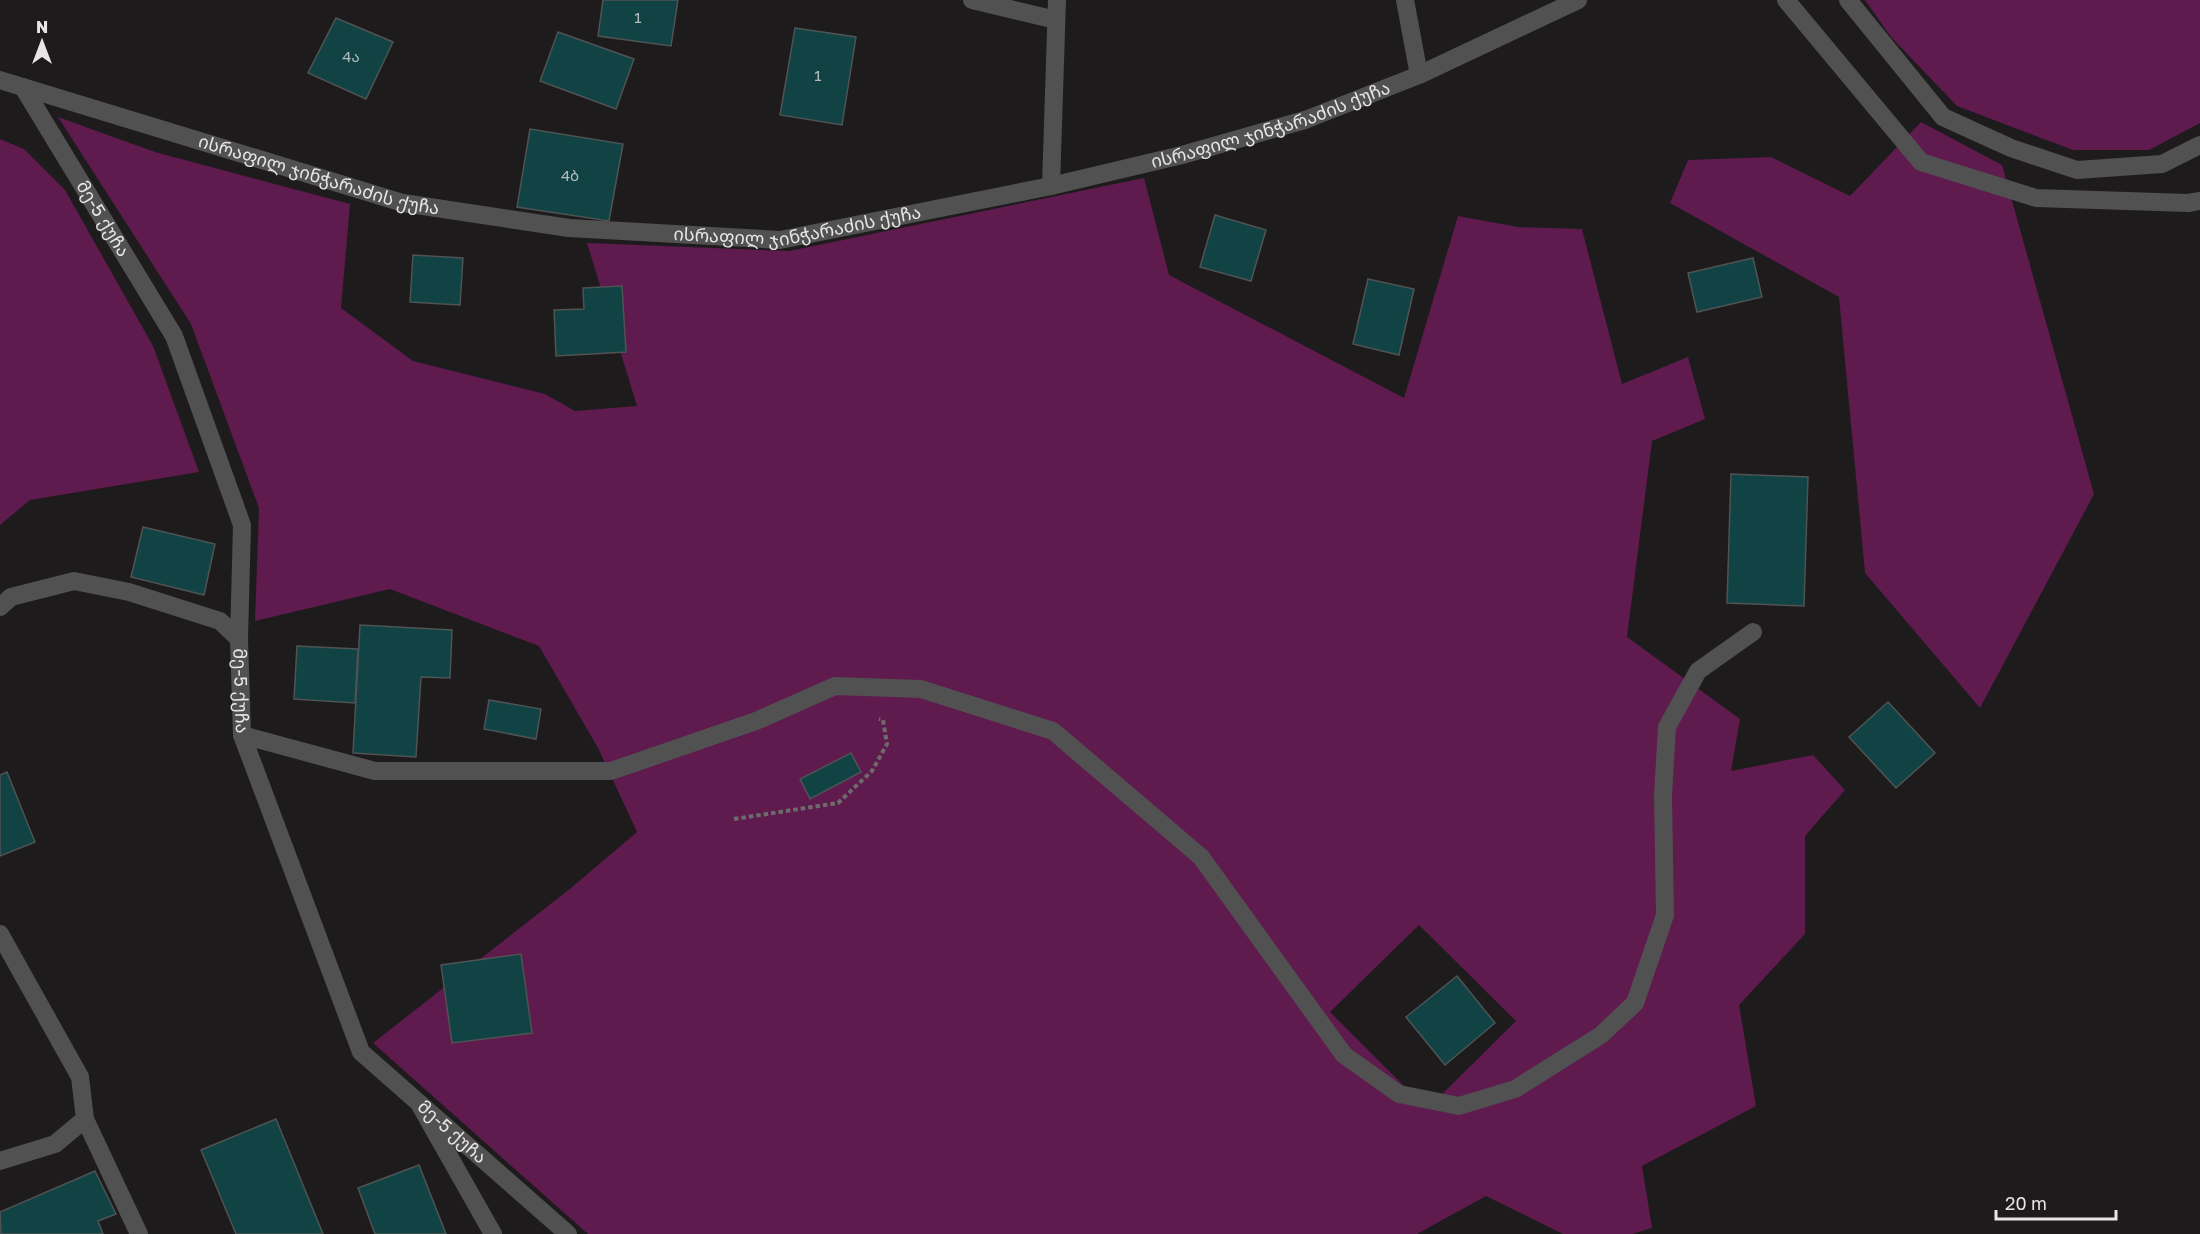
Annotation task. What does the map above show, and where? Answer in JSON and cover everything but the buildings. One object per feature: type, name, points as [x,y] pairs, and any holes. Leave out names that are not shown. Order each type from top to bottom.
[{"type":"street","points":[[972,0],[1056,20]]},
{"type":"street","points":[[1051,186],[1057,0]]},
{"type":"street","points":[[1405,0],[1419,75]]},
{"type":"street","name":"ისრაფილ ჯინჭარაძის ქუჩა","points":[[0,80],[403,203],[568,228],[780,240],[1051,186],[1182,155],[1305,120],[1419,75],[1578,0]]},
{"type":"street","points":[[1786,0],[1920,162],[2037,198],[2188,203],[2200,201]]},
{"type":"street","points":[[1848,0],[1943,117],[2011,148],[2077,170],[2162,164],[2200,145]]},
{"type":"street","name":"მე-5 ქუჩა","points":[[23,87],[174,336],[243,525],[239,639],[242,735],[362,1052],[568,1234]]},
{"type":"street","points":[[0,607],[11,597],[74,581],[129,592],[220,621],[239,639]]},
{"type":"street","points":[[242,735],[375,771],[611,771],[756,721],[835,686],[921,689],[1053,731],[1201,857],[1344,1055],[1399,1094],[1459,1106],[1515,1089],[1601,1035],[1635,1003],[1665,915],[1663,796],[1667,727],[1698,671],[1753,632]]},
{"type":"street","points":[[0,934],[80,1077],[85,1119],[140,1234]]},
{"type":"street","points":[[419,1103],[492,1234]]},
{"type":"street","points":[[0,1161],[55,1144],[85,1119]]},
{"type":"path","points":[[734,819],[838,803],[872,771],[887,744],[883,720],[873,718]]},
{"type":"shaded area","points":[[1865,0],[2200,0],[2200,123],[2149,150],[2073,150],[1957,106],[1891,37]]},
{"type":"shaded area","points":[[58,117],[155,152],[350,204],[341,308],[413,361],[545,394],[575,411],[637,406],[587,243],[789,251],[1144,178],[1169,275],[1404,398],[1458,216],[1518,227],[1582,229],[1622,384],[1688,357],[1705,419],[1652,441],[1627,637],[1740,719],[1731,771],[1813,755],[1845,790],[1805,836],[1805,934],[1739,1005],[1756,1106],[1642,1166],[1652,1228],[1632,1234],[1563,1234],[1486,1196],[1417,1234],[588,1234],[373,1043],[571,888],[637,832],[598,748],[539,646],[390,589],[255,621],[259,508],[191,324]],"holes":[[[1419,925],[1516,1021],[1427,1109],[1330,1012]]]},
{"type":"shaded area","points":[[1921,122],[2002,165],[2094,494],[1980,708],[1865,573],[1839,297],[1670,203],[1688,160],[1771,157],[1850,196]]},
{"type":"shaded area","points":[[0,139],[24,149],[65,190],[153,346],[199,472],[30,500],[0,525]]}]
